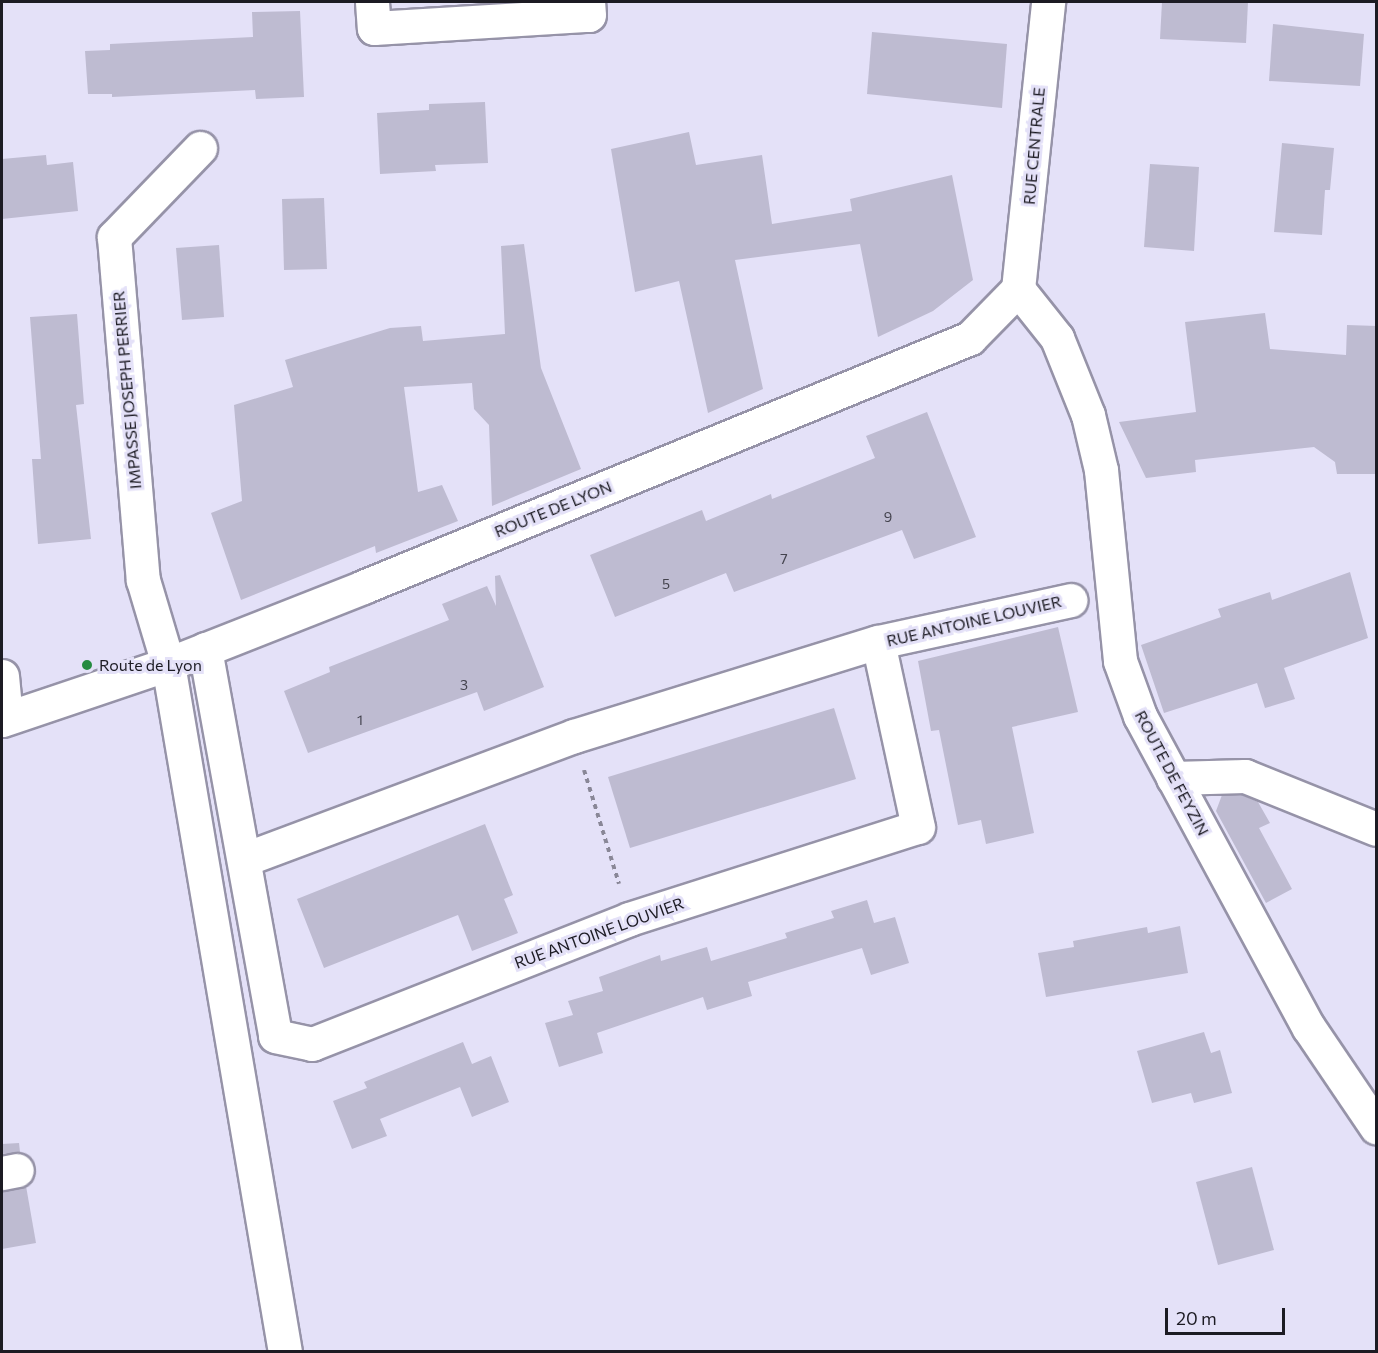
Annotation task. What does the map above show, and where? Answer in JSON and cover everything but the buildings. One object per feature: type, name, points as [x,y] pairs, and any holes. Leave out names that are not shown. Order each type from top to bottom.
[{"type":"street","points":[[372,2],[374,28],[589,15],[588,2]]},
{"type":"street","name":"RUE CENTRALE","points":[[1018,289],[1048,2]]},
{"type":"street","name":"IMPASSE JOSEPH PERRIER","points":[[200,148],[114,237],[143,580],[168,664],[285,1352]]},
{"type":"street","name":"ROUTE DE LYON","points":[[4,719],[168,664],[970,338],[1018,289]]},
{"type":"street","name":"ROUTE DE FEYZIN","points":[[1018,289],[1057,338],[1088,415],[1101,470],[1120,661],[1140,716],[1309,1028],[1377,1127]]},
{"type":"street","name":"RUE ANTOINE LOUVIER","points":[[245,859],[574,736],[878,642],[1070,600]]},
{"type":"street","name":"RUE ANTOINE LOUVIER","points":[[206,649],[245,859],[274,1036],[312,1044],[629,919],[918,827],[878,642]]},
{"type":"street","points":[[2,676],[4,719]]},
{"type":"street","points":[[1173,778],[1245,776],[1377,829]]},
{"type":"path","points":[[574,736],[629,919]]},
{"type":"place","name":"Route de Lyon","points":[[87,665]]}]
